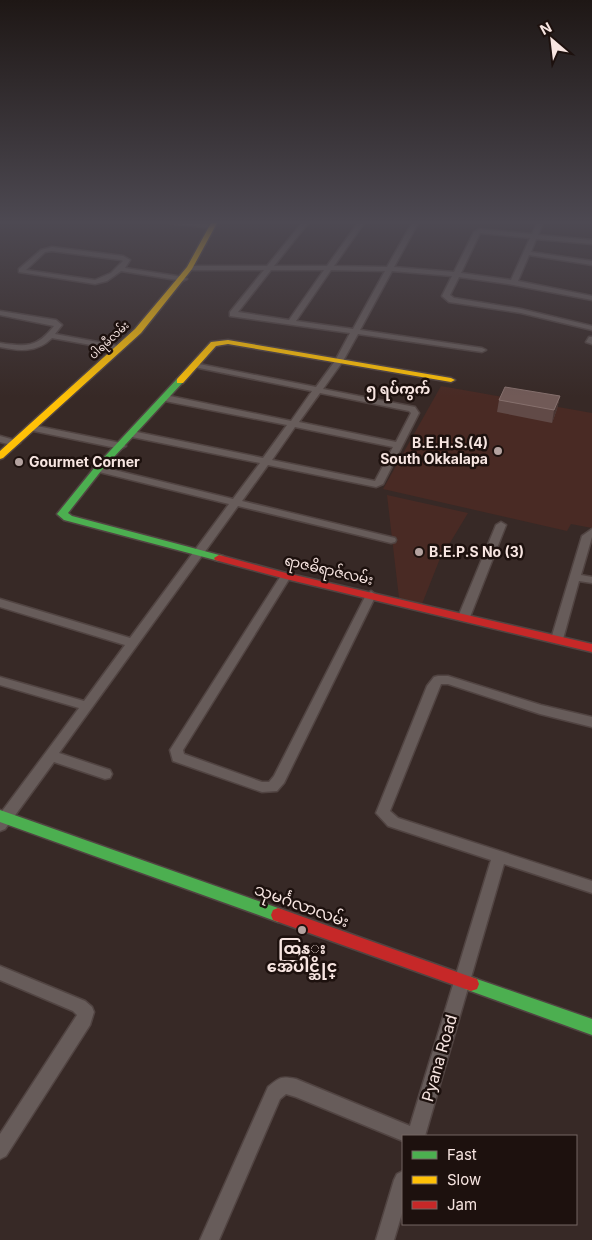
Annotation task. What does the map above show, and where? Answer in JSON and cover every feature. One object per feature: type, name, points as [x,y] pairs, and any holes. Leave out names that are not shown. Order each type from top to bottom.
[{"type":"street","points":[[86,281],[101,281]]},
{"type":"street","name":"ပါရမီလမ်း","points":[[0,456],[140,328],[180,281]]},
{"type":"street","points":[[259,281],[233,314],[482,350]]},
{"type":"street","points":[[292,322],[320,281]]},
{"type":"street","points":[[2,819],[52,756],[339,361],[382,281]]},
{"type":"street","points":[[454,281],[446,296],[447,298],[521,311],[592,328]]},
{"type":"street","points":[[506,281],[592,298]]},
{"type":"street","points":[[0,313],[57,323],[58,325],[51,335],[37,347],[26,349],[0,345]]},
{"type":"street","points":[[51,335],[119,348]]},
{"type":"street","points":[[98,469],[214,344],[221,342],[451,380]]},
{"type":"street","points":[[132,434],[265,463],[376,484],[380,482],[415,411],[194,365]]},
{"type":"street","points":[[165,398],[397,445]]},
{"type":"street","points":[[32,428],[121,446]]},
{"type":"street","points":[[0,439],[15,443]]},
{"type":"street","points":[[98,469],[391,540]]},
{"type":"street","name":"ရာဇဓိရာဇ်လမ်း","points":[[98,469],[62,514],[68,518],[286,576],[592,648]]},
{"type":"street","points":[[464,617],[501,525]]},
{"type":"street","points":[[557,639],[587,536],[592,532]]},
{"type":"street","points":[[286,576],[176,750],[178,757],[262,788],[272,787],[279,780],[371,596]]},
{"type":"street","points":[[575,576],[592,580]]},
{"type":"street","points":[[0,603],[133,643]]},
{"type":"street","points":[[592,722],[540,709],[448,680],[438,680],[433,686],[384,805],[383,813],[393,822],[592,887]]},
{"type":"street","points":[[0,681],[87,706]]},
{"type":"street","points":[[52,756],[105,774]]},
{"type":"street","name":"သုမင်္ဂလာလမ်း","points":[[2,819],[462,979],[592,1027]]},
{"type":"street","name":"Pyana Road","points":[[414,1135],[499,858]]},
{"type":"street","points":[[0,973],[79,1006],[86,1012],[84,1020],[0,1150]]},
{"type":"street","points":[[209,1240],[274,1092],[282,1085],[296,1088],[412,1135]]},
{"type":"street","points":[[385,1240],[402,1183]]},
{"type":"shaded area","name":"B.E.H.S.(4) South Okkalapa","points":[[441,386],[592,413],[592,528],[571,524],[567,531],[383,489]]},
{"type":"shaded area","name":"B.E.P.S No (3)","points":[[387,495],[468,513],[439,561],[422,604],[399,598]]},
{"type":"building","points":[[505,387],[560,396],[554,410],[499,400]]},
{"type":"traffic: fast","points":[[180,381],[98,469],[62,514],[68,518],[219,558]]},
{"type":"traffic: fast","points":[[0,816],[278,915]]},
{"type":"traffic: fast","points":[[471,984],[592,1027]]},
{"type":"traffic: slow","points":[[0,456],[138,331],[179,281]]},
{"type":"traffic: slow","points":[[180,381],[214,344],[228,342],[451,380]]},
{"type":"traffic: jam","points":[[219,558],[286,576],[592,648]]},
{"type":"traffic: jam","points":[[278,915],[471,984]]},
{"type":"place","name":"B.E.H.S.(4) South Okkalapa","points":[[498,451]]},
{"type":"place","name":"Gourmet Corner","points":[[19,462]]},
{"type":"place","name":"B.E.P.S No (3)","points":[[419,552]]},
{"type":"place","name":"ထြန္း အေပါင္ဆိုင္","points":[[302,930]]},
{"type":"district","name":"၅ ရပ်ကွက်","points":[[398,389]]}]
